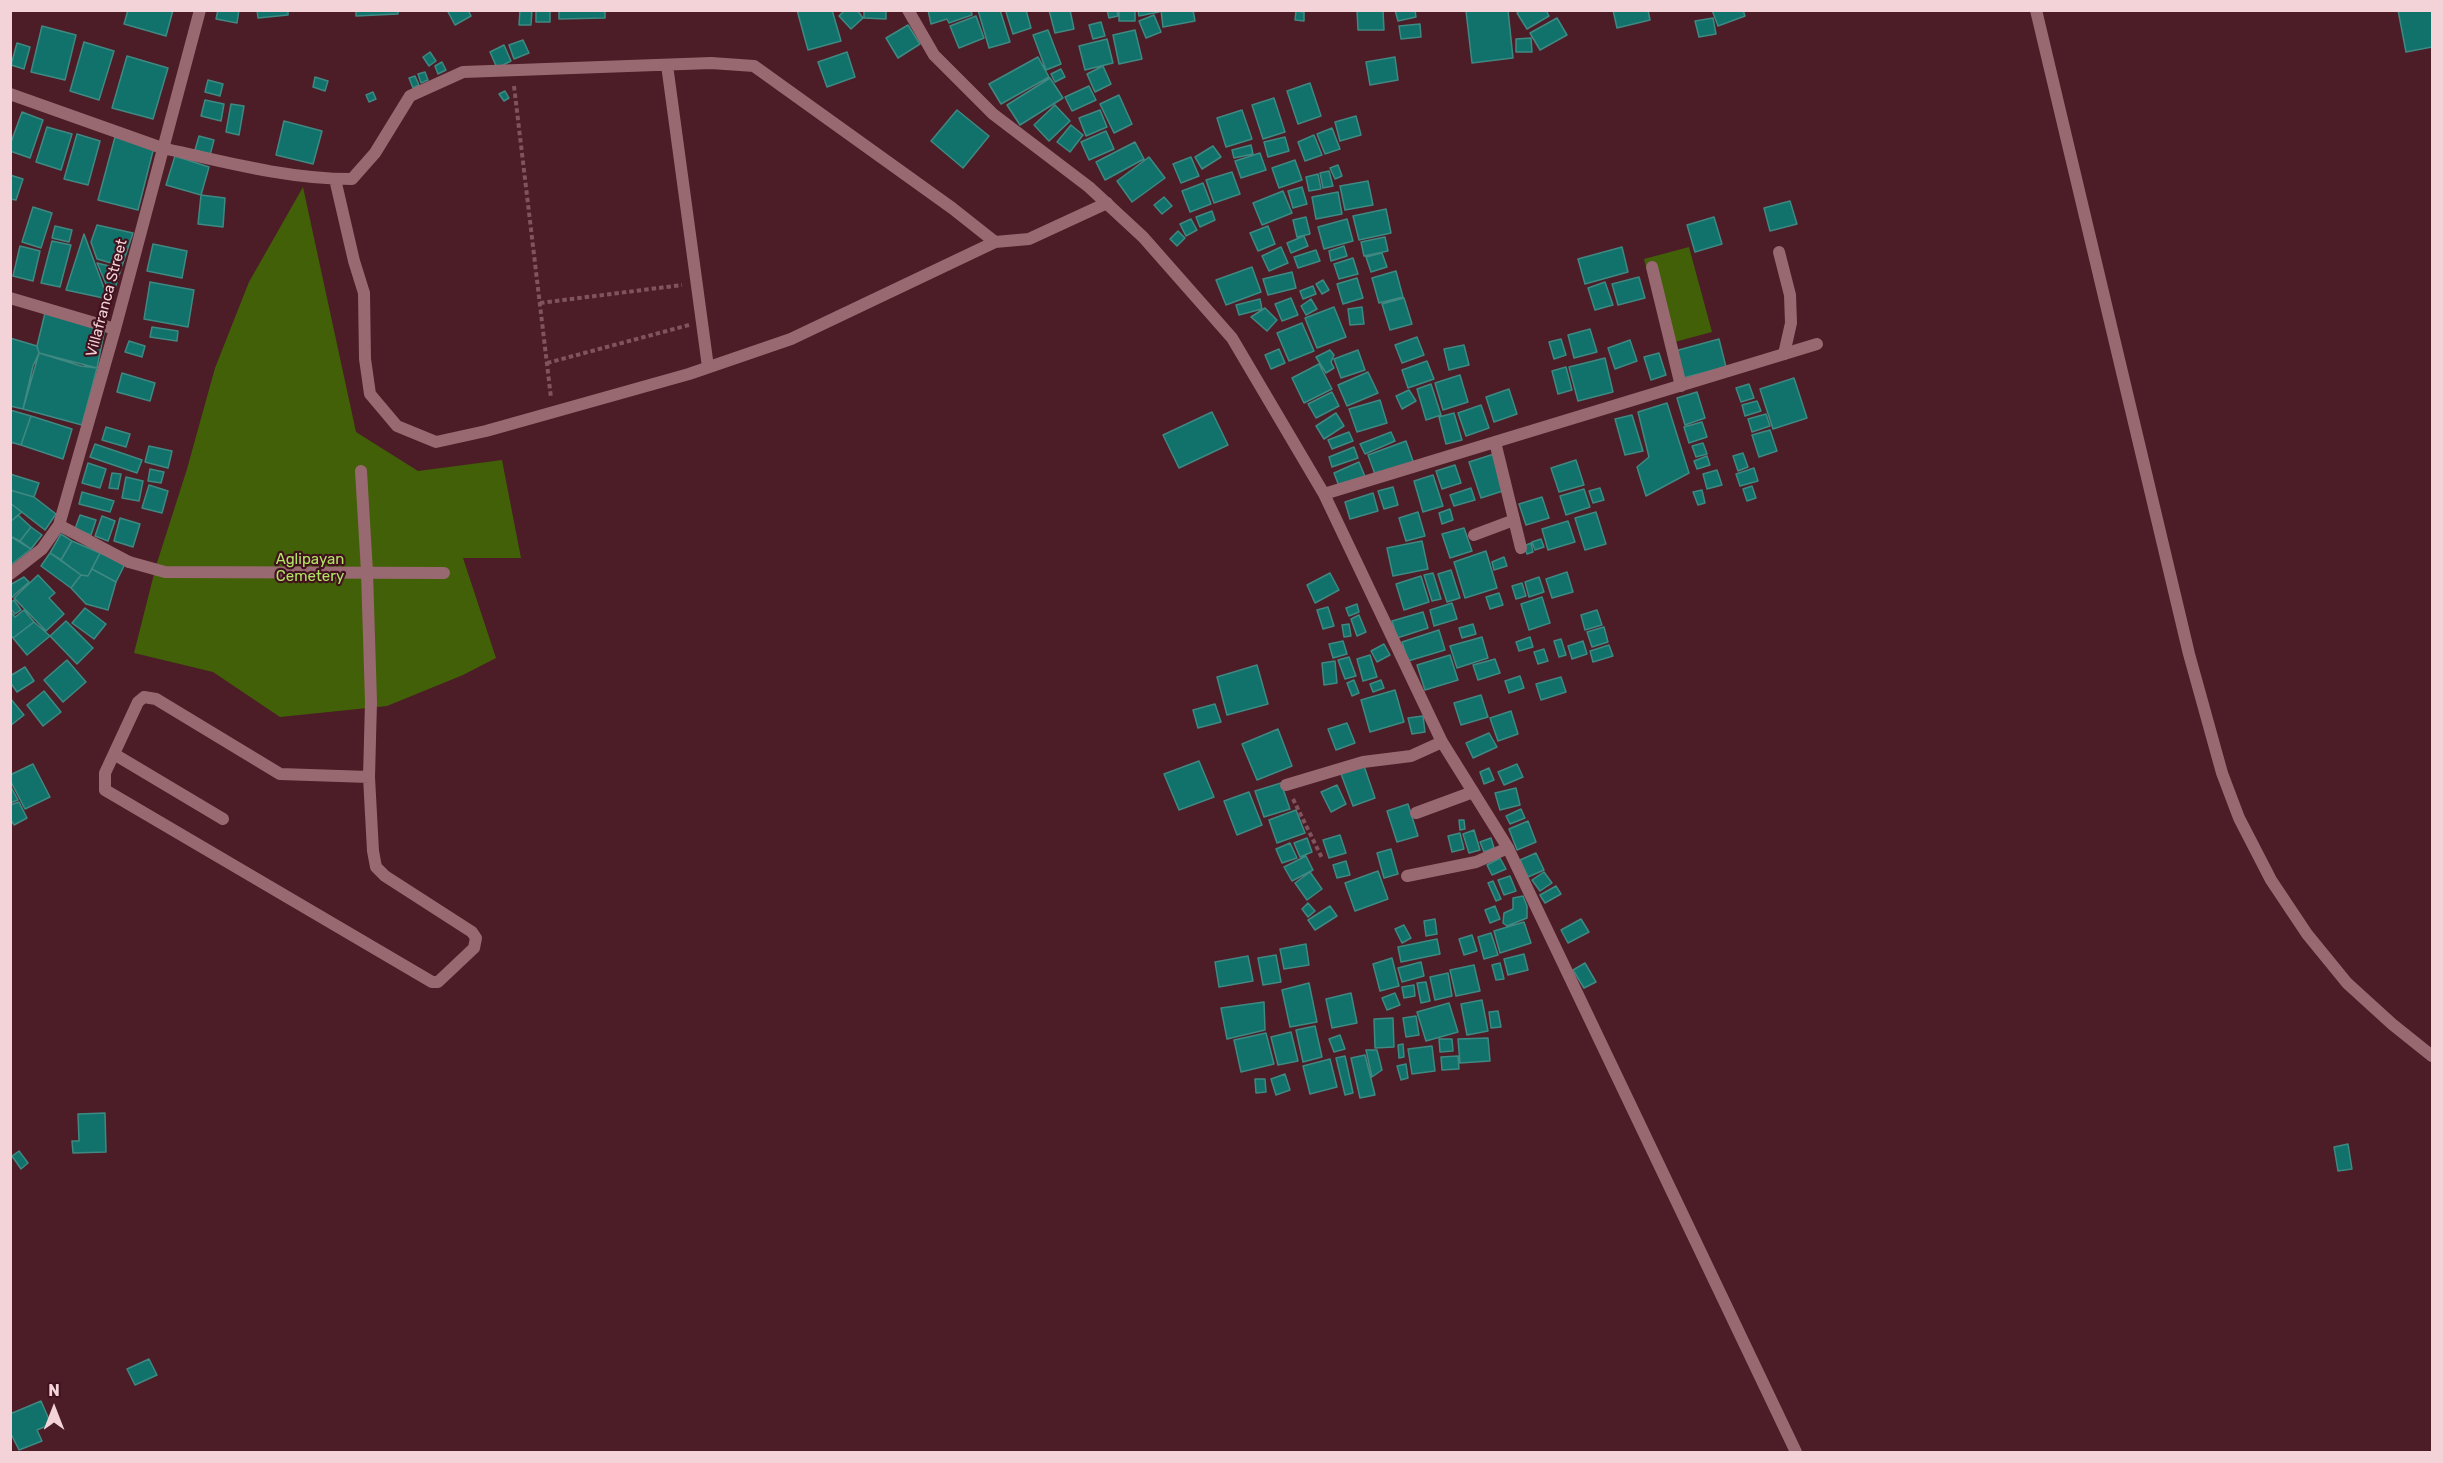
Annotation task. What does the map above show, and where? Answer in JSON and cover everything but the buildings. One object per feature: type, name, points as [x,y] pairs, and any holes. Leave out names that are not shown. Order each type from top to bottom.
[{"type":"street","name":"Villafranca Street","points":[[10,574],[42,549],[59,525],[115,329],[200,10]]},
{"type":"street","points":[[908,10],[934,55],[993,114],[1089,187],[1143,237],[1232,338],[1324,494],[1442,742],[1508,848],[1796,1452]]},
{"type":"street","points":[[2036,10],[2189,654],[2222,773],[2240,818],[2271,880],[2307,934],[2347,983],[2392,1024],[2433,1056]]},
{"type":"street","points":[[10,94],[162,148],[267,171],[318,179],[352,179],[375,153],[410,96],[463,72],[711,63],[754,66],[952,208],[995,242]]},
{"type":"street","points":[[667,65],[708,368]]},
{"type":"street","points":[[335,179],[354,261],[364,293],[365,359],[370,394],[397,426],[436,442],[486,431],[708,368],[791,339],[995,242],[1029,238],[1107,203]]},
{"type":"street","points":[[1779,252],[1790,295],[1791,323],[1784,354]]},
{"type":"street","points":[[1652,267],[1681,386]]},
{"type":"street","points":[[10,298],[115,329]]},
{"type":"street","points":[[1324,494],[1817,344]]},
{"type":"street","points":[[1495,442],[1521,548]]},
{"type":"street","points":[[361,471],[368,572],[369,777],[376,867],[385,876],[472,932],[476,938],[474,948],[438,982],[432,982],[105,790],[105,773],[138,702],[144,697],[156,699],[280,774],[369,777]]},
{"type":"street","points":[[1474,535],[1515,520]]},
{"type":"street","points":[[59,525],[129,562],[165,572],[444,573]]},
{"type":"street","points":[[1286,785],[1362,762],[1411,756],[1442,742]]},
{"type":"street","points":[[114,754],[223,819]]},
{"type":"street","points":[[1416,813],[1473,792]]},
{"type":"street","points":[[1407,876],[1476,862],[1508,848]]},
{"type":"path","points":[[513,71],[553,412]]},
{"type":"path","points":[[540,303],[697,284]]},
{"type":"path","points":[[547,363],[702,321]]},
{"type":"path","points":[[1286,785],[1322,858]]},
{"type":"green space","name":"Aglipayan Cemetery","points":[[303,187],[356,432],[418,471],[502,460],[521,558],[463,558],[496,658],[463,675],[387,706],[280,717],[213,672],[134,653],[156,566],[187,469],[215,368],[249,282]]},
{"type":"green space","points":[[1689,247],[1712,332],[1667,344],[1644,259]]}]
